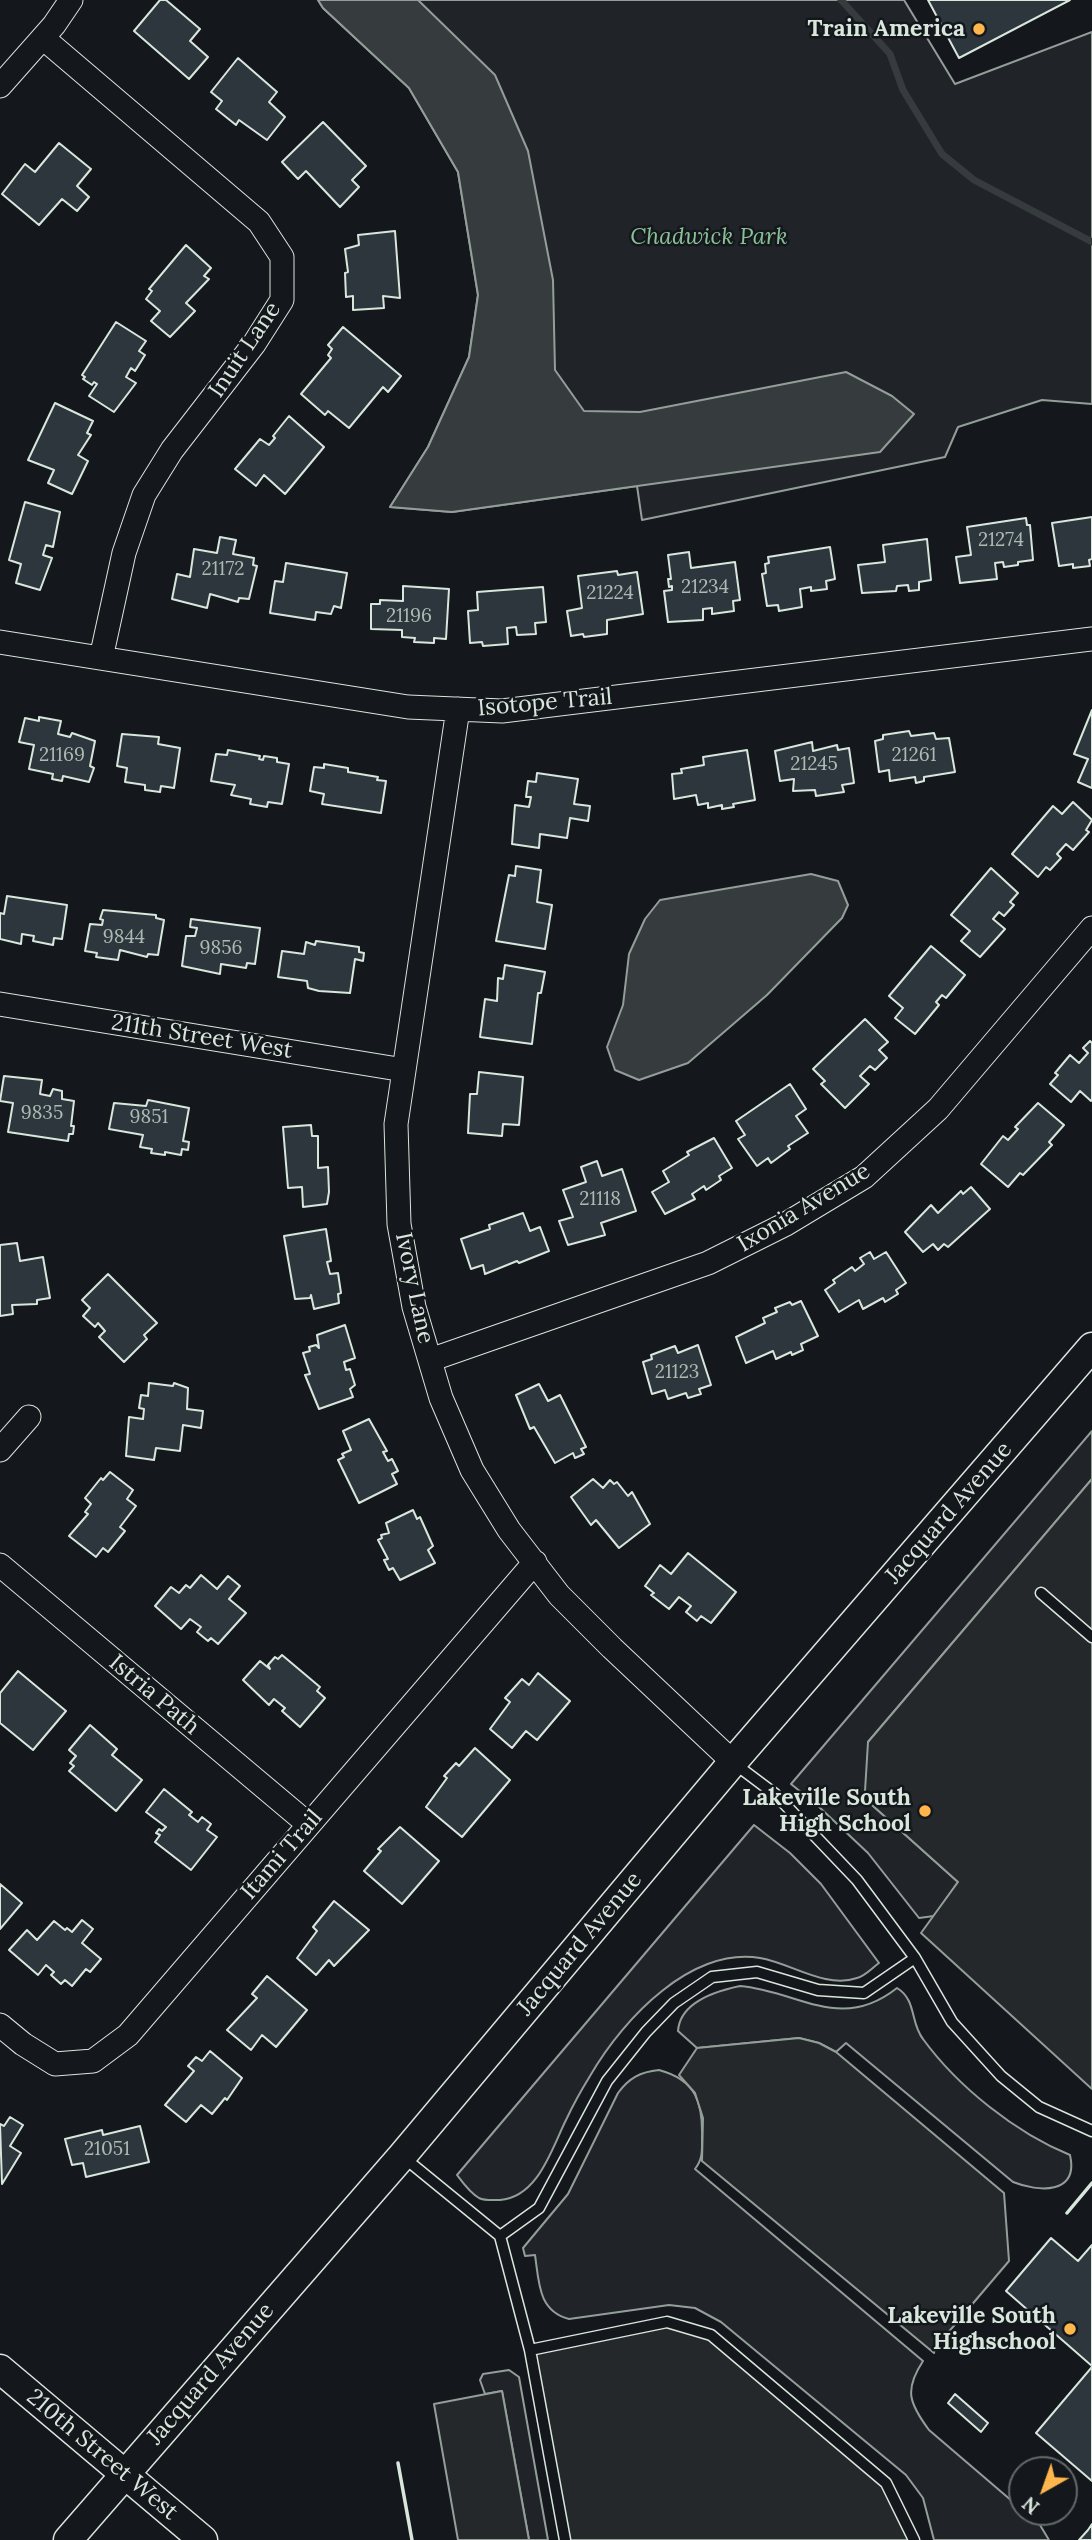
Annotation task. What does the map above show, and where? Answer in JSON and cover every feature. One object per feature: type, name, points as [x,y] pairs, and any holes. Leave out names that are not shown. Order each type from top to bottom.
[{"type":"street","points":[[0,86],[43,38],[71,0]]},
{"type":"street","name":"Inuit Lane","points":[[43,38],[259,222],[282,257],[282,300],[254,345],[172,450],[144,495],[124,553],[101,658]]},
{"type":"street","name":"Isotope Trail","points":[[0,642],[408,706],[502,711],[1092,639]]},
{"type":"street","name":"Ivory Lane","points":[[457,709],[396,1124],[399,1224],[414,1307],[441,1398],[472,1470],[509,1530],[559,1595],[733,1762]]},
{"type":"street","name":"Ixonia Avenue","points":[[430,1360],[708,1263],[786,1224],[864,1177],[938,1109],[1092,928]]},
{"type":"street","name":"211th Street West","points":[[0,1004],[404,1070]]},
{"type":"street","name":"Jacquard Avenue","points":[[68,2540],[402,2156],[733,1762],[1092,1347]]},
{"type":"street","points":[[0,1450],[29,1417]]},
{"type":"street","name":"Itami Trail","points":[[0,2025],[23,2044],[55,2064],[93,2061],[128,2035],[535,1562]]},
{"type":"street","name":"Istria Path","points":[[0,1565],[308,1824]]},
{"type":"street","name":"210th Street West","points":[[0,2369],[203,2540]]},
{"type":"lane","points":[[1041,1593],[1092,1637]]},
{"type":"lane","points":[[733,1762],[775,1794],[857,1880],[915,1958],[951,2022],[1000,2076],[1039,2107],[1092,2131]]},
{"type":"lane","points":[[500,2236],[539,2208],[607,2081],[646,2032],[674,2003],[692,1990],[712,1977],[757,1972],[818,1990],[864,1993],[915,1958]]},
{"type":"lane","points":[[402,2156],[500,2236],[530,2350],[565,2540]]},
{"type":"lane","points":[[530,2350],[667,2322],[711,2335],[886,2483],[914,2540]]},
{"type":"green space","name":"Chadwick Park","points":[[318,0],[904,0],[955,84],[1092,32],[1092,404],[1042,400],[958,427],[945,457],[642,520],[637,486],[452,512],[390,507],[428,447],[469,357],[478,295],[458,172],[409,88],[323,8]]},
{"type":"green space","points":[[1092,1431],[1092,1479],[868,1742],[872,1805],[958,1882],[934,1916],[919,1918],[868,1853],[791,1784]]},
{"type":"green space","points":[[754,1825],[790,1853],[821,1884],[879,1963],[863,1976],[845,1981],[820,1978],[760,1958],[720,1960],[695,1969],[662,1991],[622,2030],[597,2064],[542,2169],[525,2190],[500,2200],[481,2199],[476,2196],[457,2175]]},
{"type":"green space","points":[[740,1986],[761,1989],[819,2006],[838,2008],[857,2007],[876,2001],[897,1988],[911,2005],[919,2033],[953,2074],[989,2107],[1009,2121],[1070,2155],[1071,2168],[1068,2178],[1063,2184],[1044,2188],[1013,2182],[846,2043],[836,2052],[819,2043],[799,2038],[697,2048],[678,2031],[680,2021],[692,2005],[720,1991]]},
{"type":"green space","points":[[659,2070],[672,2074],[695,2094],[701,2114],[702,2150],[695,2169],[923,2361],[913,2380],[911,2396],[917,2412],[929,2430],[1008,2498],[1008,2526],[1041,2526],[1049,2540],[934,2540],[923,2498],[906,2475],[721,2322],[695,2308],[669,2305],[569,2319],[551,2309],[539,2285],[535,2255],[525,2256],[523,2248],[568,2194],[618,2093],[626,2083],[646,2072]]},
{"type":"green space","points":[[509,2370],[519,2377],[548,2540],[529,2540],[502,2391],[485,2394],[480,2380],[483,2374]]},
{"type":"shaded area","points":[[318,0],[418,0],[495,75],[528,151],[553,280],[555,370],[584,411],[640,412],[846,372],[892,396],[914,414],[880,452],[452,512],[390,507],[428,447],[469,357],[478,295],[458,172],[409,88],[323,8]]},
{"type":"shaded area","points":[[811,874],[838,881],[848,905],[842,918],[767,995],[688,1063],[639,1080],[615,1070],[607,1047],[623,1005],[629,954],[645,919],[660,900]]},
{"type":"shaded area","points":[[1092,1479],[1092,2089],[921,1933],[958,1882],[872,1805],[865,1791],[868,1742]]},
{"type":"shaded area","points":[[799,2038],[819,2043],[836,2052],[1004,2193],[1009,2261],[935,2348],[934,2353],[702,2161],[703,2118],[695,2093],[679,2075],[697,2048]]},
{"type":"shaded area","points":[[667,2322],[711,2335],[886,2483],[914,2540],[565,2540],[530,2350]]},
{"type":"shaded area","points":[[502,2391],[529,2540],[458,2540],[434,2404]]},
{"type":"building","points":[[160,0],[166,0],[200,29],[190,41],[208,57],[189,79],[134,31]]},
{"type":"building","name":"Train America","points":[[928,0],[1070,0],[959,58]]},
{"type":"building","points":[[238,58],[277,92],[269,102],[285,117],[267,140],[239,120],[236,125],[216,109],[222,101],[211,92]]},
{"type":"building","points":[[323,122],[366,166],[352,180],[359,187],[340,207],[306,171],[298,179],[282,162]]},
{"type":"building","points":[[59,143],[91,169],[77,186],[89,197],[77,211],[62,199],[39,225],[2,194],[25,164],[35,172]]},
{"type":"building","points":[[395,231],[400,298],[383,296],[384,308],[353,310],[353,296],[346,297],[345,273],[348,272],[345,249],[359,245],[358,235]]},
{"type":"building","points":[[186,245],[211,268],[204,276],[209,279],[186,303],[195,311],[170,337],[151,321],[160,311],[146,299],[152,291],[149,289]]},
{"type":"building","points":[[116,322],[146,341],[139,351],[145,355],[135,371],[131,368],[126,377],[136,383],[114,412],[89,396],[97,384],[94,382],[92,385],[83,379],[85,377],[82,375]]},
{"type":"building","points":[[343,327],[401,376],[388,392],[383,387],[349,428],[328,411],[325,415],[301,394],[331,358],[328,355],[332,349],[328,345]]},
{"type":"building","points":[[55,403],[93,421],[87,433],[91,435],[78,455],[88,461],[72,494],[48,483],[54,470],[28,460]]},
{"type":"building","points":[[289,416],[324,447],[285,494],[264,475],[256,486],[235,469],[260,439],[269,445]]},
{"type":"building","points":[[25,502],[60,512],[53,547],[46,545],[43,555],[52,558],[40,590],[16,583],[21,564],[9,560]]},
{"type":"building","points":[[1092,517],[1090,566],[1059,566],[1052,523]]},
{"type":"building","points":[[1026,518],[1027,525],[1030,525],[1033,560],[1004,567],[1003,562],[995,563],[997,579],[960,583],[956,557],[971,555],[967,527]]},
{"type":"building","points":[[220,537],[236,540],[233,554],[254,558],[253,565],[257,566],[249,599],[239,598],[238,602],[210,594],[207,608],[172,599],[177,574],[190,577],[194,549],[217,553]]},
{"type":"building","points":[[927,539],[931,580],[919,582],[919,590],[909,591],[908,585],[897,586],[896,591],[862,593],[858,565],[885,562],[883,545]]},
{"type":"building","points":[[830,547],[835,579],[826,581],[827,589],[800,589],[802,607],[779,611],[778,605],[767,606],[762,574],[766,573],[765,564],[769,563],[768,557]]},
{"type":"building","points":[[689,552],[691,568],[735,562],[740,600],[733,601],[734,611],[712,614],[712,608],[703,609],[703,620],[668,622],[664,591],[672,590],[672,586],[669,587],[668,579],[671,579],[668,555]]},
{"type":"building","points":[[286,563],[347,573],[341,608],[334,606],[331,614],[316,612],[315,620],[270,613],[275,581],[283,582]]},
{"type":"building","points":[[617,571],[618,575],[637,572],[643,614],[607,620],[607,634],[571,636],[567,611],[582,608],[578,576]]},
{"type":"building","points":[[403,586],[449,589],[446,639],[434,638],[434,643],[414,642],[415,638],[402,637],[402,630],[371,629],[371,604],[380,604],[380,600],[403,601]]},
{"type":"building","points":[[543,587],[546,622],[535,623],[536,634],[517,635],[516,627],[507,628],[508,644],[483,646],[482,642],[470,643],[468,611],[478,610],[477,592]]},
{"type":"building","points":[[1092,710],[1092,788],[1078,782],[1088,759],[1074,754]]},
{"type":"building","points":[[39,717],[61,721],[58,734],[70,737],[72,733],[95,741],[90,766],[94,768],[89,782],[63,776],[62,781],[52,779],[53,774],[29,769],[34,745],[19,742],[25,718],[39,721]]},
{"type":"building","points":[[909,731],[911,736],[934,733],[936,739],[949,738],[955,772],[924,777],[924,781],[916,783],[915,777],[890,781],[889,770],[879,772],[875,741],[883,739],[883,735]]},
{"type":"building","points":[[122,734],[159,737],[158,744],[180,748],[174,788],[161,786],[160,792],[145,790],[145,785],[125,782],[127,768],[117,766]]},
{"type":"building","points":[[812,742],[813,751],[837,745],[838,750],[849,748],[854,783],[842,785],[844,792],[816,796],[815,790],[793,791],[794,779],[780,781],[775,751]]},
{"type":"building","points":[[228,750],[260,756],[259,759],[263,760],[264,756],[277,758],[277,762],[289,764],[282,804],[268,802],[267,807],[250,804],[251,799],[231,795],[235,785],[211,781],[216,754],[227,755]]},
{"type":"building","points":[[747,750],[755,800],[722,809],[722,805],[708,808],[708,803],[698,805],[696,795],[674,799],[672,774],[682,773],[681,769],[704,765],[703,757]]},
{"type":"building","points":[[324,764],[348,768],[348,772],[386,781],[381,813],[322,804],[324,794],[310,791],[314,767],[324,768]]},
{"type":"building","points":[[537,773],[578,779],[574,804],[590,806],[588,821],[570,818],[567,838],[540,834],[539,848],[512,844],[515,805],[529,807],[531,797],[526,797],[528,781],[536,782]]},
{"type":"building","points":[[1073,802],[1092,820],[1086,830],[1089,832],[1073,850],[1066,844],[1057,854],[1061,858],[1050,870],[1046,867],[1038,877],[1012,854],[1053,806],[1062,814]]},
{"type":"building","points":[[516,866],[541,870],[537,902],[552,905],[545,949],[496,941],[509,875],[515,876]]},
{"type":"building","points":[[991,868],[1018,893],[1010,902],[1014,905],[1004,916],[999,912],[993,919],[1005,929],[980,957],[961,941],[970,931],[951,915]]},
{"type":"building","points":[[7,896],[67,905],[62,939],[54,938],[53,945],[33,941],[34,936],[22,934],[21,944],[0,939],[0,913],[4,914]]},
{"type":"building","points":[[103,910],[156,915],[156,918],[164,920],[158,955],[148,954],[147,957],[120,950],[118,960],[96,957],[97,953],[85,951],[90,924],[102,925],[103,920],[100,919]]},
{"type":"building","points":[[191,919],[260,928],[255,964],[247,963],[246,968],[221,964],[220,974],[182,966],[186,936],[195,936],[197,928],[190,927]]},
{"type":"building","points":[[316,941],[359,947],[359,952],[364,953],[363,961],[355,959],[350,993],[319,991],[308,988],[307,981],[278,977],[282,951],[304,954],[306,942],[315,945]]},
{"type":"building","points":[[931,946],[965,975],[946,998],[942,995],[936,1002],[939,1005],[915,1034],[895,1018],[903,1008],[889,996]]},
{"type":"building","points":[[505,965],[545,972],[541,993],[538,993],[532,1044],[480,1037],[485,999],[497,1001],[498,978],[503,979]]},
{"type":"building","points":[[865,1019],[888,1042],[879,1050],[887,1058],[875,1070],[870,1066],[860,1076],[869,1084],[845,1108],[821,1084],[825,1081],[813,1069]]},
{"type":"building","points":[[1090,1041],[1092,1099],[1091,1101],[1080,1091],[1071,1102],[1050,1084],[1058,1075],[1055,1073],[1070,1055],[1079,1063],[1088,1053],[1083,1048]]},
{"type":"building","points":[[479,1072],[523,1077],[519,1125],[503,1124],[502,1136],[468,1133],[470,1094],[477,1094]]},
{"type":"building","points":[[4,1076],[42,1080],[40,1094],[50,1096],[53,1089],[62,1091],[62,1099],[74,1101],[71,1126],[74,1126],[73,1134],[69,1134],[68,1141],[8,1132],[13,1103],[0,1101]]},
{"type":"building","points":[[790,1084],[806,1109],[796,1116],[808,1133],[788,1146],[790,1149],[771,1163],[768,1158],[757,1166],[738,1139],[745,1135],[736,1121]]},
{"type":"building","points":[[148,1100],[189,1108],[183,1141],[189,1142],[188,1150],[182,1149],[181,1155],[151,1153],[152,1149],[140,1147],[143,1135],[109,1129],[114,1103],[146,1106]]},
{"type":"building","points":[[1038,1103],[1064,1125],[1049,1142],[1052,1145],[1008,1187],[981,1164],[1003,1136],[1008,1140],[1018,1129],[1015,1127]]},
{"type":"building","points":[[311,1125],[312,1136],[318,1136],[318,1168],[328,1167],[329,1192],[327,1204],[303,1207],[302,1187],[288,1188],[283,1127]]},
{"type":"building","points":[[714,1138],[732,1168],[719,1176],[721,1180],[706,1190],[704,1186],[692,1194],[695,1199],[665,1214],[652,1192],[669,1182],[663,1171],[689,1155],[687,1152]]},
{"type":"building","points":[[597,1161],[602,1176],[622,1169],[636,1211],[601,1223],[605,1235],[568,1245],[559,1221],[573,1217],[563,1190],[586,1182],[581,1167]]},
{"type":"building","points":[[971,1187],[990,1209],[948,1247],[944,1244],[938,1250],[933,1244],[923,1252],[905,1232],[931,1205],[938,1213],[961,1191],[963,1194]]},
{"type":"building","points":[[523,1213],[530,1231],[540,1227],[549,1251],[485,1274],[483,1265],[471,1269],[461,1239]]},
{"type":"building","points":[[326,1229],[331,1261],[327,1262],[330,1274],[338,1273],[341,1293],[338,1294],[339,1303],[314,1309],[311,1295],[310,1298],[295,1299],[284,1236]]},
{"type":"building","points":[[17,1243],[20,1261],[43,1257],[50,1298],[37,1300],[37,1304],[12,1305],[13,1314],[0,1316],[0,1245]]},
{"type":"building","points":[[870,1252],[874,1259],[886,1252],[906,1283],[896,1290],[898,1294],[885,1302],[883,1298],[863,1309],[859,1300],[839,1312],[825,1290],[835,1283],[833,1280],[852,1267],[855,1271],[864,1264],[860,1258]]},
{"type":"building","points":[[108,1274],[157,1323],[144,1335],[147,1339],[124,1362],[99,1337],[105,1331],[98,1323],[95,1327],[83,1316],[90,1308],[82,1300]]},
{"type":"building","points":[[801,1301],[818,1336],[801,1344],[803,1350],[792,1355],[791,1352],[776,1359],[773,1351],[746,1363],[736,1337],[765,1323],[763,1318],[777,1312],[775,1308]]},
{"type":"building","points":[[345,1325],[355,1358],[344,1362],[346,1370],[350,1369],[355,1385],[350,1389],[353,1397],[319,1409],[305,1375],[310,1374],[303,1353],[310,1351],[309,1347],[316,1345],[319,1348],[317,1335]]},
{"type":"building","points":[[698,1345],[711,1385],[699,1389],[701,1394],[688,1398],[686,1393],[668,1399],[665,1390],[652,1394],[643,1362],[652,1359],[651,1355],[675,1346],[678,1353]]},
{"type":"building","points":[[149,1383],[173,1386],[174,1383],[188,1388],[187,1409],[203,1411],[201,1428],[183,1425],[180,1451],[156,1448],[154,1460],[126,1456],[129,1417],[143,1419],[144,1409],[139,1408],[141,1395],[148,1396]]},
{"type":"building","points":[[539,1384],[548,1401],[560,1395],[586,1447],[581,1449],[584,1454],[575,1458],[573,1453],[555,1463],[534,1427],[530,1429],[516,1395]]},
{"type":"building","points":[[369,1419],[387,1451],[383,1452],[388,1461],[392,1459],[398,1471],[392,1474],[397,1484],[359,1503],[338,1460],[344,1457],[342,1454],[351,1450],[343,1431]]},
{"type":"building","points":[[110,1472],[133,1490],[127,1499],[136,1506],[120,1527],[125,1531],[108,1552],[103,1548],[96,1557],[69,1536],[88,1514],[85,1512],[91,1504],[85,1498],[101,1478],[103,1480]]},
{"type":"building","points":[[593,1479],[603,1488],[610,1480],[614,1484],[617,1482],[628,1496],[632,1492],[650,1524],[619,1548],[596,1520],[591,1525],[571,1497]]},
{"type":"building","points":[[413,1510],[417,1519],[420,1517],[433,1546],[428,1550],[435,1563],[400,1580],[393,1568],[389,1570],[384,1560],[388,1559],[378,1540],[382,1538],[381,1535],[389,1533],[386,1523]]},
{"type":"building","points":[[688,1553],[736,1592],[711,1623],[701,1616],[697,1621],[686,1612],[691,1606],[679,1597],[669,1609],[651,1595],[654,1593],[645,1586],[660,1565],[671,1574]]},
{"type":"building","points":[[201,1575],[217,1589],[228,1576],[240,1586],[229,1599],[246,1613],[218,1644],[211,1638],[208,1641],[197,1632],[201,1627],[190,1619],[181,1629],[155,1606],[171,1587],[179,1593],[186,1585],[190,1588]]},
{"type":"building","points":[[282,1655],[320,1687],[317,1691],[325,1698],[300,1727],[282,1711],[285,1708],[274,1699],[269,1705],[243,1680],[260,1661],[270,1669],[268,1665],[275,1657],[278,1659]]},
{"type":"building","points":[[18,1671],[66,1711],[33,1750],[0,1723],[0,1693]]},
{"type":"building","points":[[538,1673],[570,1701],[537,1740],[526,1731],[512,1748],[490,1729],[510,1702],[505,1698],[522,1679],[529,1685]]},
{"type":"building","points":[[90,1725],[117,1749],[112,1755],[142,1780],[116,1811],[69,1771],[74,1766],[70,1763],[76,1756],[69,1750]]},
{"type":"building","points":[[475,1748],[510,1780],[462,1837],[426,1807],[447,1778],[444,1776],[456,1763],[459,1766]]},
{"type":"building","points":[[164,1789],[192,1812],[189,1815],[198,1822],[202,1817],[211,1824],[207,1830],[217,1837],[191,1870],[155,1842],[160,1835],[156,1833],[166,1827],[146,1812]]},
{"type":"building","points":[[400,1827],[439,1861],[402,1904],[364,1871],[381,1851],[378,1849]]},
{"type":"building","points":[[0,1884],[22,1903],[0,1929]]},
{"type":"building","points":[[334,1901],[369,1930],[334,1966],[329,1960],[316,1975],[297,1958],[317,1931],[313,1927]]},
{"type":"building","points":[[82,1920],[93,1929],[82,1943],[101,1959],[90,1972],[86,1969],[72,1986],[65,1980],[61,1984],[51,1975],[54,1972],[46,1965],[38,1975],[9,1950],[27,1930],[37,1940],[54,1921],[72,1932]]},
{"type":"building","points":[[267,1976],[307,2010],[276,2047],[262,2035],[251,2050],[227,2030],[257,1998],[252,1994]]},
{"type":"building","points":[[210,2051],[242,2078],[227,2100],[225,2098],[212,2114],[201,2105],[186,2122],[165,2105],[194,2071],[188,2066],[196,2057],[202,2061]]},
{"type":"building","points":[[10,2117],[23,2125],[10,2146],[21,2153],[2,2184],[0,2124],[4,2126]]},
{"type":"building","points":[[140,2126],[149,2162],[86,2177],[83,2163],[72,2165],[65,2139],[102,2130],[103,2135]]},
{"type":"building","name":"Lakeville South Highschool","points":[[1051,2238],[1078,2261],[1092,2245],[1092,2366],[1006,2291]]},
{"type":"building","name":"Lakeville South Highschool","points":[[1092,2367],[1092,2481],[1078,2469],[1078,2456],[1063,2456],[1036,2433]]},
{"type":"building","points":[[955,2394],[988,2423],[981,2432],[948,2403]]},
{"type":"building","points":[[1092,2524],[1092,2540],[1079,2540],[1088,2530]]},
{"type":"waterway","points":[[841,0],[890,54],[903,90],[942,154],[974,180],[1092,242]]},
{"type":"wall","points":[[1067,2213],[1092,2183]]},
{"type":"wall","points":[[398,2463],[412,2540]]},
{"type":"place","name":"Train America","points":[[979,29]]},
{"type":"place","name":"Lakeville South High School","points":[[925,1811]]},
{"type":"place","name":"Lakeville South Highschool","points":[[1070,2329]]}]
